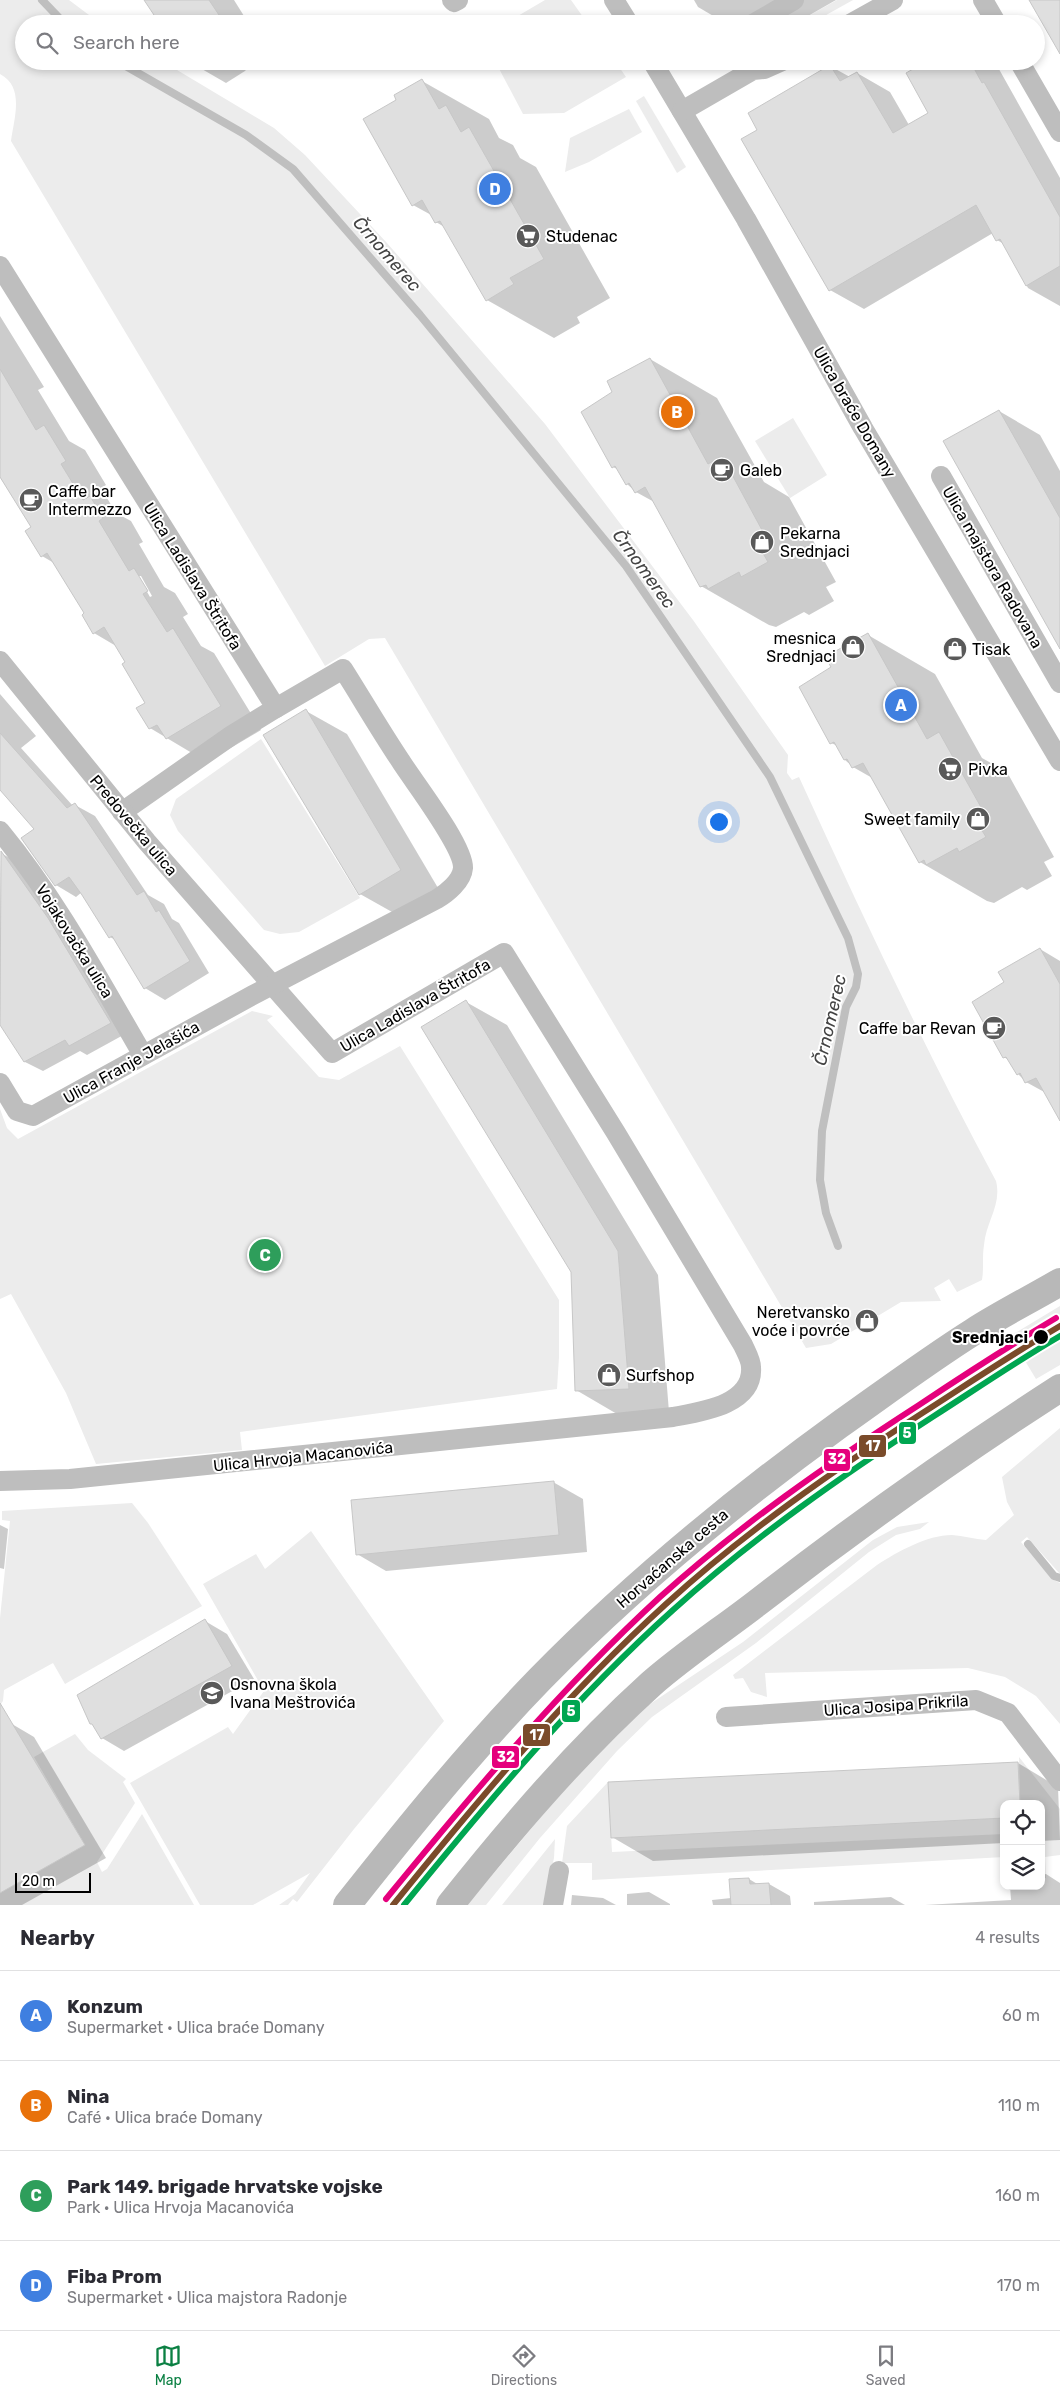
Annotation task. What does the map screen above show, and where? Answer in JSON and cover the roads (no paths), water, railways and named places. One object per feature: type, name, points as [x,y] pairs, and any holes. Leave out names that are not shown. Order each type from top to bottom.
[{"type":"street","points":[[614,0],[623,15]]},
{"type":"street","points":[[768,15],[794,0]]},
{"type":"street","points":[[866,15],[893,0]]},
{"type":"street","points":[[983,0],[992,15]]},
{"type":"street","name":"Ulica braće Domany","points":[[657,70],[742,211],[863,428],[1060,761]]},
{"type":"street","points":[[682,111],[746,70]]},
{"type":"street","points":[[1024,70],[1060,132]]},
{"type":"street","name":"Ulica Ladislava Štritofa","points":[[0,266],[276,708]]},
{"type":"street","name":"Ulica majstora Radovana","points":[[941,476],[1060,683]]},
{"type":"street","name":"Predovečka ulica","points":[[0,661],[122,812],[273,986]]},
{"type":"street","points":[[122,812],[232,735],[343,669],[399,760],[452,839],[462,859],[463,870],[458,882],[441,896],[273,986]]},
{"type":"street","name":"Vojakovačka ulica","points":[[0,831],[25,861],[61,915],[143,1055]]},
{"type":"street","name":"Ulica Ladislava Štritofa","points":[[273,986],[332,1053],[504,953],[621,1142],[743,1345],[751,1365],[751,1375],[746,1387],[733,1399],[709,1410],[673,1417],[606,1424]]},
{"type":"street","name":"Ulica Franje Jelašića","points":[[0,1082],[17,1111],[32,1116],[273,986]]},
{"type":"street","name":"Horvaćanska cesta","points":[[347,1905],[413,1823],[517,1704],[559,1660],[651,1573],[767,1478],[871,1402],[973,1332],[1060,1282]]},
{"type":"street","points":[[450,1905],[551,1784],[599,1733],[653,1683],[865,1521],[978,1442],[1060,1388]]},
{"type":"street","name":"Ulica Hrvoja Macanovića","points":[[0,1481],[79,1478],[606,1424]]},
{"type":"street","name":"Ulica Josipa Prikrila","points":[[726,1717],[976,1700],[1008,1713],[1060,1781]]},
{"type":"street","points":[[553,1905],[558,1871]]},
{"type":"waterway","name":"Črnomerec","points":[[42,0],[56,15]]},
{"type":"waterway","name":"Črnomerec","points":[[133,70],[246,135],[293,169],[420,315],[626,566],[770,777],[848,938],[858,974],[856,987],[846,1007],[822,1131],[820,1180],[826,1213],[838,1246]]},
{"type":"waterway","name":"Črnomerec","points":[[1028,1544],[1054,1576],[1060,1578]]},
{"type":"place","name":"Fiba Prom","points":[[495,189]]},
{"type":"place","name":"Studenac","points":[[528,236]]},
{"type":"place","name":"Nina","points":[[677,412]]},
{"type":"place","name":"Galeb","points":[[722,470]]},
{"type":"place","name":"Caffe bar Intermezzo","points":[[31,500]]},
{"type":"place","name":"Pekarna Srednjaci","points":[[762,542]]},
{"type":"place","name":"mesnica Srednjaci","points":[[853,647]]},
{"type":"place","name":"Tisak","points":[[955,649]]},
{"type":"place","name":"Konzum","points":[[901,705]]},
{"type":"place","name":"Pivka","points":[[950,769]]},
{"type":"place","name":"Sweet family","points":[[978,819]]},
{"type":"place","name":"Caffe bar Revan","points":[[994,1028]]},
{"type":"place","name":"Park 149. brigade hrvatske vojske","points":[[265,1255]]},
{"type":"place","name":"Neretvansko voće i povrće","points":[[867,1321]]},
{"type":"place","name":"Srednjaci","points":[[1041,1337]]},
{"type":"place","name":"Surfshop","points":[[609,1375]]},
{"type":"place","name":"Osnovna škola Ivana Meštrovića","points":[[212,1693]]}]
